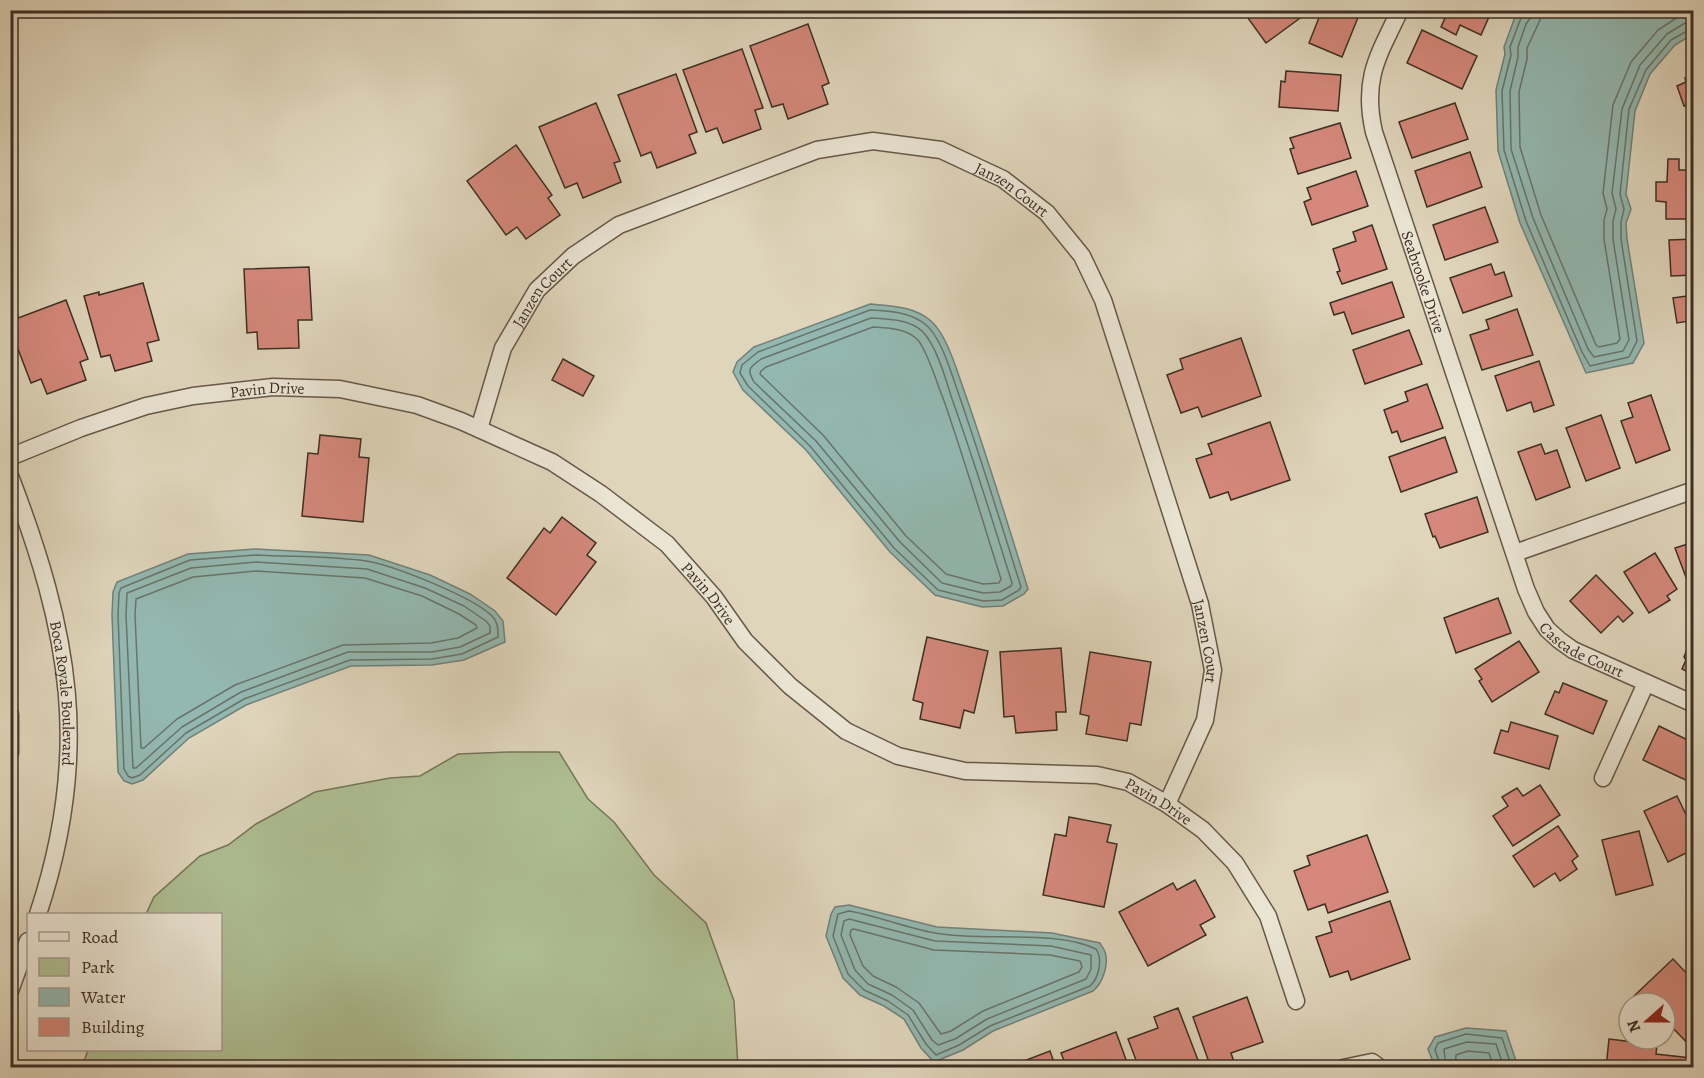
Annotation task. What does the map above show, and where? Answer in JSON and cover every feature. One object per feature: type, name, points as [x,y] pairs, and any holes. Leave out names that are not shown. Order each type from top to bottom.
[{"type":"street","name":"Seabrooke Drive","points":[[1400,10],[1378,55],[1370,79],[1368,97],[1372,124],[1515,553]]},
{"type":"street","name":"Janzen Court","points":[[479,429],[503,348],[537,290],[573,256],[620,225],[817,150],[873,141],[941,150],[1003,179],[1047,213],[1082,256],[1103,300],[1200,604],[1214,670],[1205,720],[1167,804]]},
{"type":"street","name":"Pavin Drive","points":[[10,457],[81,428],[146,406],[193,396],[273,387],[340,389],[417,405],[479,429],[552,462],[601,494],[667,544],[714,597],[745,641],[790,686],[846,731],[898,756],[965,771],[1097,775],[1128,782],[1167,804],[1203,830],[1235,863],[1268,916],[1296,1001]]},
{"type":"street","name":"Boca Royale Boulevard","points":[[10,476],[42,562],[65,663],[68,693],[69,760],[63,818],[54,862],[39,913]]},
{"type":"street","points":[[1515,553],[1694,490]]},
{"type":"street","name":"Cascade Court","points":[[1515,553],[1536,612],[1547,629],[1573,650],[1694,704]]},
{"type":"street","points":[[1603,778],[1646,683]]},
{"type":"street","points":[[10,714],[10,753]]},
{"type":"street","points":[[10,991],[27,944]]},
{"type":"street","points":[[1343,1068],[1351,1064],[1372,1062],[1380,1068]]},
{"type":"green space","points":[[559,752],[588,799],[614,822],[654,875],[706,923],[734,1001],[738,1067],[82,1067],[88,1051],[222,1051],[222,913],[146,913],[154,897],[200,856],[228,845],[256,824],[315,792],[390,778],[420,776],[458,754]]},
{"type":"water","points":[[1521,10],[1693,11],[1693,34],[1675,45],[1650,74],[1635,111],[1626,194],[1631,209],[1626,223],[1644,343],[1633,363],[1586,373],[1520,223],[1498,151],[1496,90],[1505,54],[1504,47],[1515,17]]},
{"type":"water","points":[[870,304],[917,312],[931,321],[943,336],[982,444],[1028,589],[1024,594],[1003,606],[982,607],[935,595],[890,552],[806,450],[743,390],[733,372],[737,362],[754,347]]},
{"type":"water","points":[[255,549],[369,555],[430,575],[470,594],[495,611],[503,621],[505,642],[464,660],[432,665],[351,666],[246,705],[189,738],[143,780],[132,784],[124,781],[118,772],[112,615],[113,592],[117,582],[188,554]]},
{"type":"water","points":[[849,905],[937,927],[1052,933],[1100,943],[1106,957],[1104,973],[1100,983],[1093,991],[993,1031],[963,1050],[934,1062],[921,1048],[904,1019],[884,1006],[860,995],[843,978],[826,936],[835,907]]},
{"type":"water","points":[[1466,1028],[1506,1031],[1518,1067],[1433,1067],[1428,1049],[1435,1037]]},
{"type":"building","points":[[1250,10],[1311,10],[1266,43],[1245,14]]},
{"type":"building","points":[[1322,10],[1361,10],[1342,57],[1309,43]]},
{"type":"building","points":[[1431,10],[1492,10],[1481,35],[1460,25],[1456,35],[1441,27],[1445,18]]},
{"type":"building","points":[[808,24],[829,83],[822,86],[828,104],[788,119],[783,104],[772,107],[750,46]]},
{"type":"building","points":[[1422,30],[1477,56],[1462,89],[1407,63]]},
{"type":"building","points":[[742,49],[763,108],[755,110],[761,129],[723,143],[717,128],[706,132],[683,70]]},
{"type":"building","points":[[1286,71],[1341,75],[1338,111],[1279,107],[1281,81],[1285,82]]},
{"type":"building","points":[[676,74],[697,132],[689,135],[696,153],[657,168],[651,152],[641,156],[618,95]]},
{"type":"building","points":[[1694,75],[1694,103],[1684,106],[1677,86],[1686,82],[1685,78]]},
{"type":"building","points":[[596,103],[620,161],[614,163],[621,182],[583,198],[577,183],[565,188],[539,127]]},
{"type":"building","points":[[1455,103],[1468,139],[1412,158],[1399,122]]},
{"type":"building","points":[[1340,123],[1351,158],[1298,174],[1290,149],[1294,148],[1290,138]]},
{"type":"building","points":[[516,145],[552,195],[548,198],[560,215],[526,239],[517,227],[506,235],[467,181]]},
{"type":"building","points":[[1470,152],[1482,187],[1427,207],[1415,171]]},
{"type":"building","points":[[1668,159],[1679,159],[1679,170],[1694,170],[1694,219],[1666,219],[1666,202],[1656,201],[1656,182],[1667,182]]},
{"type":"building","points":[[1356,171],[1368,206],[1312,225],[1304,202],[1311,199],[1307,188]]},
{"type":"building","points":[[1485,207],[1498,242],[1445,260],[1433,225]]},
{"type":"building","points":[[1372,225],[1387,269],[1342,284],[1337,272],[1340,271],[1333,249],[1356,241],[1353,232]]},
{"type":"building","points":[[1694,239],[1694,275],[1671,276],[1669,240]]},
{"type":"building","points":[[1491,264],[1495,275],[1504,272],[1512,296],[1463,313],[1450,278]]},
{"type":"building","points":[[309,267],[312,320],[298,320],[299,348],[258,349],[257,332],[247,333],[244,269]]},
{"type":"building","points":[[1392,282],[1404,317],[1352,334],[1344,312],[1334,315],[1330,303]]},
{"type":"building","points":[[143,283],[159,340],[147,343],[152,361],[115,371],[110,355],[101,357],[84,296],[99,292],[99,295]]},
{"type":"building","points":[[1694,295],[1694,332],[1691,332],[1689,321],[1677,323],[1673,298]]},
{"type":"building","points":[[66,300],[88,359],[80,362],[86,380],[47,394],[41,379],[31,383],[10,328],[10,321]]},
{"type":"building","points":[[1517,309],[1533,355],[1482,370],[1470,335],[1489,329],[1486,320]]},
{"type":"building","points":[[1409,330],[1422,364],[1365,384],[1353,350]]},
{"type":"building","points":[[1241,338],[1261,396],[1202,417],[1198,407],[1181,413],[1167,375],[1183,369],[1180,359]]},
{"type":"building","points":[[563,359],[594,376],[583,396],[552,380]]},
{"type":"building","points":[[1539,361],[1554,405],[1534,412],[1531,402],[1507,411],[1495,376]]},
{"type":"building","points":[[1427,384],[1443,428],[1401,442],[1397,431],[1392,433],[1384,410],[1408,401],[1405,392]]},
{"type":"building","points":[[1651,395],[1670,450],[1636,463],[1621,421],[1633,417],[1628,403]]},
{"type":"building","points":[[1601,415],[1620,468],[1586,481],[1566,428]]},
{"type":"building","points":[[1270,422],[1290,480],[1231,500],[1228,492],[1210,498],[1196,459],[1212,454],[1208,444]]},
{"type":"building","points":[[320,435],[361,439],[359,457],[369,458],[363,522],[302,516],[308,453],[318,454]]},
{"type":"building","points":[[1445,437],[1457,472],[1401,492],[1389,457]]},
{"type":"building","points":[[1541,444],[1545,454],[1557,450],[1570,487],[1536,500],[1518,452]]},
{"type":"building","points":[[1477,497],[1488,532],[1440,548],[1435,536],[1433,537],[1425,514]]},
{"type":"building","points":[[562,517],[596,543],[587,555],[596,562],[556,615],[507,578],[544,528],[550,533]]},
{"type":"building","points":[[1694,542],[1694,596],[1693,596],[1675,548]]},
{"type":"building","points":[[1655,553],[1677,589],[1667,596],[1670,600],[1649,613],[1624,572]]},
{"type":"building","points":[[1596,575],[1633,613],[1623,622],[1618,616],[1601,633],[1570,601]]},
{"type":"building","points":[[1498,598],[1511,633],[1456,653],[1444,618]]},
{"type":"building","points":[[927,637],[988,651],[974,713],[964,710],[960,728],[920,719],[923,703],[913,700]]},
{"type":"building","points":[[1519,641],[1539,672],[1492,702],[1479,681],[1482,679],[1475,669]]},
{"type":"building","points":[[1694,643],[1694,675],[1682,669],[1688,647],[1692,647]]},
{"type":"building","points":[[1061,648],[1066,712],[1056,712],[1057,730],[1016,733],[1014,716],[1004,717],[1000,652]]},
{"type":"building","points":[[1090,652],[1151,662],[1141,725],[1130,723],[1127,741],[1086,734],[1089,716],[1080,714]]},
{"type":"building","points":[[1563,683],[1607,701],[1593,734],[1545,714],[1555,691],[1559,693]]},
{"type":"building","points":[[1511,722],[1558,736],[1549,769],[1494,753],[1501,730],[1508,732]]},
{"type":"building","points":[[1659,726],[1694,743],[1694,775],[1690,782],[1643,760]]},
{"type":"building","points":[[1540,785],[1560,815],[1513,846],[1493,816],[1508,806],[1502,797],[1517,788],[1523,796]]},
{"type":"building","points":[[1677,796],[1694,831],[1694,849],[1668,862],[1644,811]]},
{"type":"building","points":[[1069,817],[1111,825],[1107,842],[1117,844],[1104,907],[1043,895],[1055,834],[1066,836]]},
{"type":"building","points":[[1558,826],[1578,856],[1572,861],[1577,869],[1560,881],[1555,873],[1534,887],[1513,856]]},
{"type":"building","points":[[1639,831],[1653,885],[1616,895],[1602,840]]},
{"type":"building","points":[[1367,835],[1388,892],[1328,913],[1325,904],[1308,910],[1294,871],[1310,865],[1307,856]]},
{"type":"building","points":[[1195,880],[1215,917],[1200,925],[1206,935],[1148,966],[1119,912],[1173,883],[1177,890]]},
{"type":"building","points":[[1390,901],[1410,959],[1351,980],[1348,971],[1330,977],[1316,937],[1332,932],[1329,922]]},
{"type":"building","points":[[1673,959],[1694,981],[1694,1050],[1677,1032],[1677,991],[1639,991]]},
{"type":"building","points":[[1247,997],[1263,1042],[1231,1053],[1236,1068],[1211,1068],[1193,1017]]},
{"type":"building","points":[[1178,1008],[1201,1068],[1139,1068],[1128,1039],[1158,1028],[1154,1017]]},
{"type":"building","points":[[1116,1032],[1129,1068],[1067,1068],[1061,1053]]},
{"type":"building","points":[[1609,1039],[1617,1040],[1617,1051],[1656,1051],[1656,1054],[1691,1058],[1689,1068],[1606,1068]]},
{"type":"building","points":[[1050,1051],[1056,1068],[1027,1068],[1024,1061]]}]
